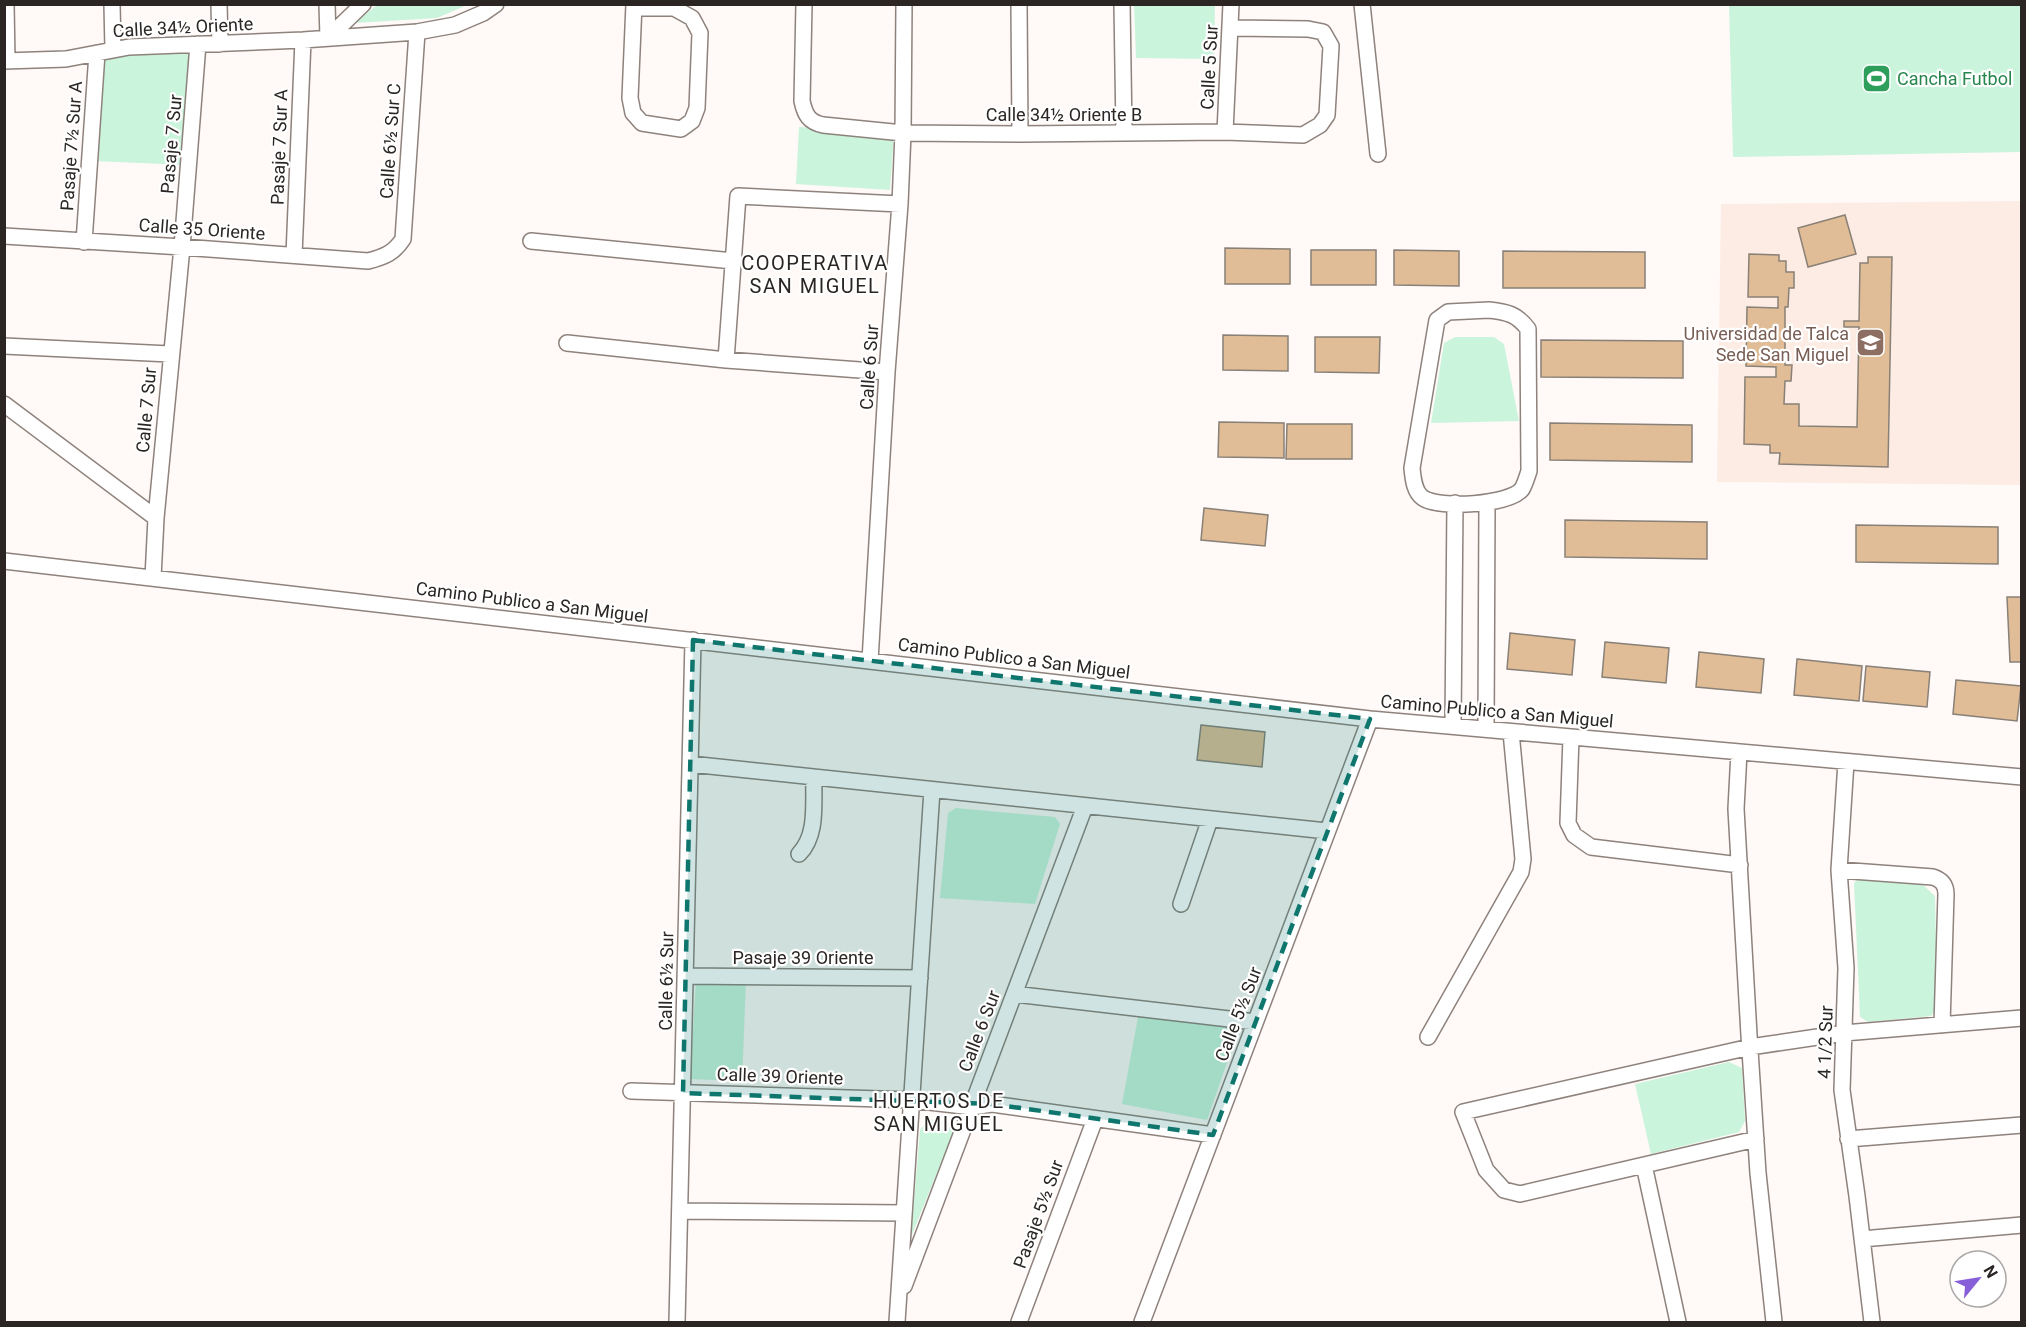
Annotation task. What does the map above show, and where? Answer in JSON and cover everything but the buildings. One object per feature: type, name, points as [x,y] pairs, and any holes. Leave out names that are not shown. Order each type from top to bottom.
[{"type":"street","points":[[6,4],[6,61]]},
{"type":"street","points":[[112,4],[113,50]]},
{"type":"street","points":[[219,4],[220,44]]},
{"type":"street","points":[[327,4],[328,38]]},
{"type":"street","points":[[328,38],[363,4]]},
{"type":"street","name":"Calle 34½ Oriente","points":[[6,61],[66,59],[129,47],[303,40],[417,32],[456,25],[483,13],[496,4]]},
{"type":"street","name":"Calle 34½ Oriente B","points":[[804,4],[802,101],[804,113],[812,123],[903,133],[1020,134],[1225,132],[1303,135],[1320,125],[1327,116],[1331,46],[1323,33],[1308,29],[1230,28]]},
{"type":"street","name":"Calle 6 Sur","points":[[870,661],[887,372],[900,204],[904,4]]},
{"type":"street","points":[[1019,4],[1020,134]]},
{"type":"street","points":[[1122,4],[1124,133]]},
{"type":"street","name":"Calle 5 Sur","points":[[1225,132],[1231,4]]},
{"type":"street","points":[[1362,4],[1378,154]]},
{"type":"street","points":[[634,6],[667,7],[674,8],[692,18],[700,33],[697,108],[692,121],[681,129],[642,123],[633,113],[630,98],[634,6]]},
{"type":"street","name":"Calle 6½ Sur C","points":[[395,250],[403,239],[417,32]]},
{"type":"street","name":"Pasaje 7 Sur A","points":[[294,255],[303,40]]},
{"type":"street","name":"Pasaje 7 Sur","points":[[182,247],[198,44]]},
{"type":"street","name":"Pasaje 7½ Sur A","points":[[84,242],[97,53]]},
{"type":"street","points":[[726,360],[738,196],[900,204]]},
{"type":"street","name":"Calle 35 Oriente","points":[[4,236],[368,261],[395,250]]},
{"type":"street","points":[[531,242],[733,261]]},
{"type":"street","name":"Calle 7 Sur","points":[[153,578],[170,354],[182,247]]},
{"type":"street","points":[[1489,310],[1509,313],[1520,319],[1528,329],[1529,471],[1522,490],[1510,497],[1487,503],[1455,503],[1422,498],[1414,485],[1412,468],[1437,320],[1448,312],[1489,310]]},
{"type":"street","points":[[567,343],[726,360],[887,372]]},
{"type":"street","points":[[4,346],[170,354]]},
{"type":"street","points":[[4,404],[156,518]]},
{"type":"street","points":[[1453,726],[1455,503]]},
{"type":"street","points":[[1486,729],[1487,503]]},
{"type":"street","name":"Camino Publico a San Miguel","points":[[4,561],[1370,718],[2022,777]]},
{"type":"street","name":"Calle 6½ Sur","points":[[677,1322],[693,640]]},
{"type":"street","name":"Calle 5½ Sur","points":[[1142,1323],[1370,718]]},
{"type":"street","points":[[1428,1037],[1521,872],[1523,860],[1511,732]]},
{"type":"street","points":[[1571,737],[1568,823],[1574,835],[1591,847],[1740,865]]},
{"type":"street","points":[[1739,752],[1736,809],[1750,1047],[1756,1139],[1774,1323]]},
{"type":"street","name":"4 1/2 Sur","points":[[1846,762],[1839,870],[1846,968],[1842,1090],[1872,1323]]},
{"type":"street","points":[[690,765],[1327,831]]},
{"type":"street","points":[[800,854],[810,837],[814,777]]},
{"type":"street","name":"Calle 6 Sur","points":[[897,1323],[932,790]]},
{"type":"street","name":"Calle 6 Sur","points":[[898,1303],[1085,806]]},
{"type":"street","points":[[1181,904],[1210,819]]},
{"type":"street","points":[[1839,870],[1933,877],[1942,882],[1947,894],[1942,1025]]},
{"type":"street","name":"Pasaje 39 Oriente","points":[[685,976],[920,978]]},
{"type":"street","points":[[1014,994],[1256,1022]]},
{"type":"street","points":[[1756,1139],[1520,1194],[1504,1191],[1486,1170],[1462,1112],[1750,1047],[1844,1033],[2022,1018]]},
{"type":"street","name":"Calle 39 Oriente","points":[[631,1091],[912,1100],[972,1107],[992,1104],[1213,1135]]},
{"type":"street","name":"Pasaje 5½ Sur","points":[[1019,1323],[1095,1119]]},
{"type":"street","points":[[1848,1139],[2022,1125]]},
{"type":"street","points":[[1644,1165],[1678,1323]]},
{"type":"street","points":[[681,1210],[904,1213]]},
{"type":"street","points":[[1862,1239],[2022,1226]]},
{"type":"street","points":[[677,1322],[683,1323]]},
{"type":"highlighted area","points":[[693,640],[1370,719],[1213,1135],[992,1104],[683,1093]]},
{"type":"shaded area","name":"Universidad de Talca Sede San Miguel","points":[[2021,201],[2021,485],[1717,482],[1721,204]]},
{"type":"green space","points":[[377,5],[467,5],[437,18],[355,23]]},
{"type":"green space","points":[[1134,5],[1215,5],[1214,59],[1136,58]]},
{"type":"green space","name":"Cancha Futbol","points":[[1729,5],[2021,5],[2021,152],[1733,157]]},
{"type":"green space","points":[[190,46],[186,165],[94,161],[101,54]]},
{"type":"green space","points":[[799,127],[894,133],[890,190],[796,184]]},
{"type":"green space","points":[[1455,337],[1494,337],[1504,344],[1519,421],[1431,423],[1444,343]]},
{"type":"green space","points":[[956,808],[1055,817],[1060,824],[1035,904],[940,898],[948,813]]},
{"type":"green space","points":[[1860,877],[1923,885],[1935,896],[1937,1008],[1931,1016],[1868,1022],[1860,1017],[1854,883]]},
{"type":"green space","points":[[696,981],[746,982],[742,1081],[690,1079]]},
{"type":"green space","points":[[1138,1017],[1240,1025],[1207,1120],[1122,1104]]},
{"type":"green space","points":[[1729,1062],[1742,1068],[1745,1121],[1739,1132],[1651,1154],[1635,1084]]},
{"type":"green space","points":[[928,1119],[951,1123],[954,1131],[911,1237],[920,1130]]},
{"type":"place","name":"Cancha Futbol","points":[[1876,78]]},
{"type":"place","name":"Universidad de Talca Sede San Miguel","points":[[1870,343]]},
{"type":"district","name":"COOPERATIVA SAN MIGUEL","points":[[815,274]]},
{"type":"district","name":"HUERTOS DE SAN MIGUEL","points":[[939,1112]]}]
